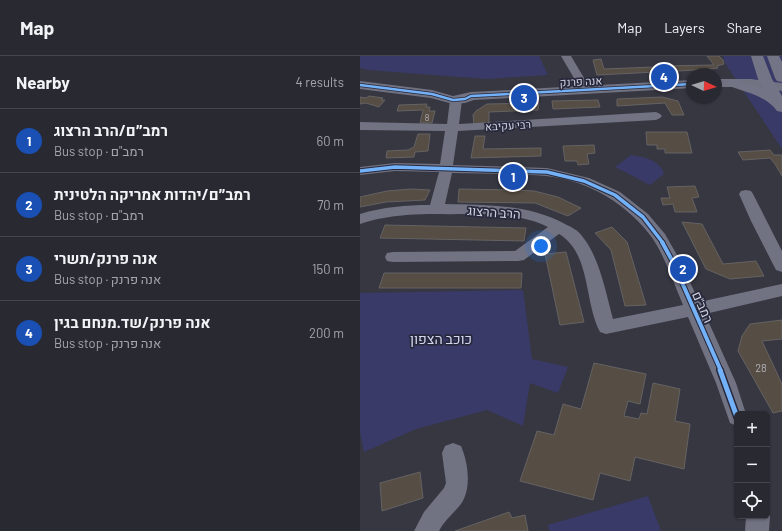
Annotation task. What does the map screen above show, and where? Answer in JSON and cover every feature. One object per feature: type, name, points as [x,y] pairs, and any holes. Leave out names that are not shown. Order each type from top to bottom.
[{"type":"main road","points":[[773,56],[782,78]]},
{"type":"main road","points":[[739,80],[753,73],[758,59]]},
{"type":"main road","points":[[758,59],[772,84],[780,105]]},
{"type":"main road","points":[[739,80],[762,92],[780,105]]},
{"type":"street","points":[[566,56],[582,83]]},
{"type":"street","points":[[360,78],[439,89],[451,95]]},
{"type":"street","name":"אנה פרנק","points":[[471,93],[582,83],[686,78]]},
{"type":"street","points":[[722,78],[772,84],[782,82]]},
{"type":"street","points":[[722,82],[739,80]]},
{"type":"street","name":"אנה פרנק","points":[[471,93],[686,84]]},
{"type":"street","points":[[360,85],[451,95],[465,99],[471,93]]},
{"type":"street","points":[[436,210],[446,170],[453,128],[451,95]]},
{"type":"street","name":"רבי עקיבא","points":[[360,126],[453,128],[656,116]]},
{"type":"street","name":"רמב\"ם","points":[[360,171],[395,167],[446,170],[547,172],[584,181],[615,195],[643,217],[660,238],[673,262],[726,383],[735,411]]},
{"type":"street","points":[[746,194],[758,221],[782,266]]},
{"type":"street","name":"הרב הרצוג","points":[[360,219],[366,216],[389,211],[436,210],[514,212],[534,216],[558,227],[576,238],[585,255],[606,327],[693,310]]},
{"type":"street","points":[[393,257],[518,256],[558,227]]},
{"type":"street","points":[[693,310],[782,290]]},
{"type":"street","points":[[426,531],[432,520],[454,494],[457,483],[454,452]]},
{"type":"street","points":[[757,531],[758,519]]},
{"type":"shaded area","points":[[360,56],[539,56],[548,75],[486,79],[368,70],[360,68]]},
{"type":"shaded area","points":[[723,56],[782,56],[782,149],[725,63]]},
{"type":"shaded area","points":[[631,155],[646,158],[655,162],[662,169],[664,174],[650,185],[615,167]]},
{"type":"shaded area","points":[[523,290],[532,359],[568,367],[558,393],[530,383],[523,426],[487,410],[416,429],[364,452],[360,433],[360,293]]},
{"type":"shaded area","points":[[648,496],[661,531],[549,531],[548,525]]},
{"type":"building","points":[[707,56],[719,56],[723,60],[724,64],[717,66],[718,68],[686,68],[686,71],[665,71],[663,66],[714,65]]},
{"type":"building","points":[[601,59],[604,69],[654,67],[656,72],[597,75],[593,60]]},
{"type":"building","points":[[369,96],[383,98],[381,100],[385,100],[379,107],[366,103],[360,104],[360,97],[366,98]]},
{"type":"building","points":[[662,97],[678,101],[684,115],[672,115],[665,103],[617,106],[617,99]]},
{"type":"building","points":[[598,100],[600,107],[553,109],[552,101]]},
{"type":"building","points":[[539,103],[538,110],[489,112],[489,124],[474,125],[473,115],[476,111],[487,104]]},
{"type":"building","points":[[427,104],[426,107],[430,107],[429,111],[435,111],[432,123],[420,123],[423,110],[397,111],[399,105]]},
{"type":"building","points":[[646,132],[687,132],[692,153],[665,153],[665,149],[657,149],[657,145],[647,145]]},
{"type":"building","points":[[418,134],[430,134],[428,151],[415,152],[414,157],[386,158],[387,151],[408,150],[414,147]]},
{"type":"building","points":[[475,136],[485,136],[483,149],[541,148],[541,156],[471,158]]},
{"type":"building","points":[[594,145],[595,153],[587,154],[589,164],[578,165],[577,161],[565,161],[563,146]]},
{"type":"building","points":[[770,150],[774,155],[782,155],[782,176],[770,158],[743,160],[738,152]]},
{"type":"building","points":[[695,186],[699,197],[692,198],[697,212],[675,212],[673,204],[663,205],[661,198],[670,198],[667,187]]},
{"type":"building","points":[[411,189],[430,190],[425,200],[386,202],[360,207],[360,197],[387,191]]},
{"type":"building","points":[[459,189],[534,191],[558,197],[581,208],[568,216],[535,203],[458,202]]},
{"type":"building","points":[[682,222],[702,224],[723,264],[756,261],[764,276],[730,279],[706,269]]},
{"type":"building","points":[[385,225],[526,228],[524,241],[380,238]]},
{"type":"building","points":[[612,227],[627,242],[646,305],[625,306],[611,250],[595,233]]},
{"type":"building","points":[[566,252],[584,322],[560,325],[545,254]]},
{"type":"building","points":[[384,273],[522,273],[521,288],[379,288]]},
{"type":"building","points":[[782,320],[782,339],[762,341],[782,384],[782,411],[773,413],[738,351],[742,336],[750,324]]},
{"type":"building","points":[[594,363],[646,374],[640,404],[628,401],[624,416],[639,419],[641,413],[647,414],[653,383],[680,389],[675,421],[690,424],[684,469],[635,457],[630,481],[600,473],[593,500],[520,481],[537,431],[554,435],[563,404],[581,409]]},
{"type":"building","points":[[420,472],[423,498],[382,511],[380,483]]},
{"type":"building","points":[[509,512],[512,518],[525,515],[528,531],[455,531]]},
{"type":"cycle path","points":[[360,85],[432,94],[453,100],[465,99],[471,96],[686,84]]},
{"type":"cycle path","points":[[360,171],[395,167],[547,172],[584,181],[615,195],[643,217],[660,238],[673,262],[726,383],[735,411]]},
{"type":"place","name":"אנה פרנק/שד.מנחם בגין","points":[[664,77]]},
{"type":"place","name":"אנה פרנק/תשרי","points":[[524,98]]},
{"type":"place","name":"רמב״ם/הרב הרצוג","points":[[513,177]]},
{"type":"place","name":"רמב״ם/יהדות אמריקה הלטינית","points":[[683,269]]},
{"type":"district","name":"כוכב הצפון","points":[[441,338]]}]
